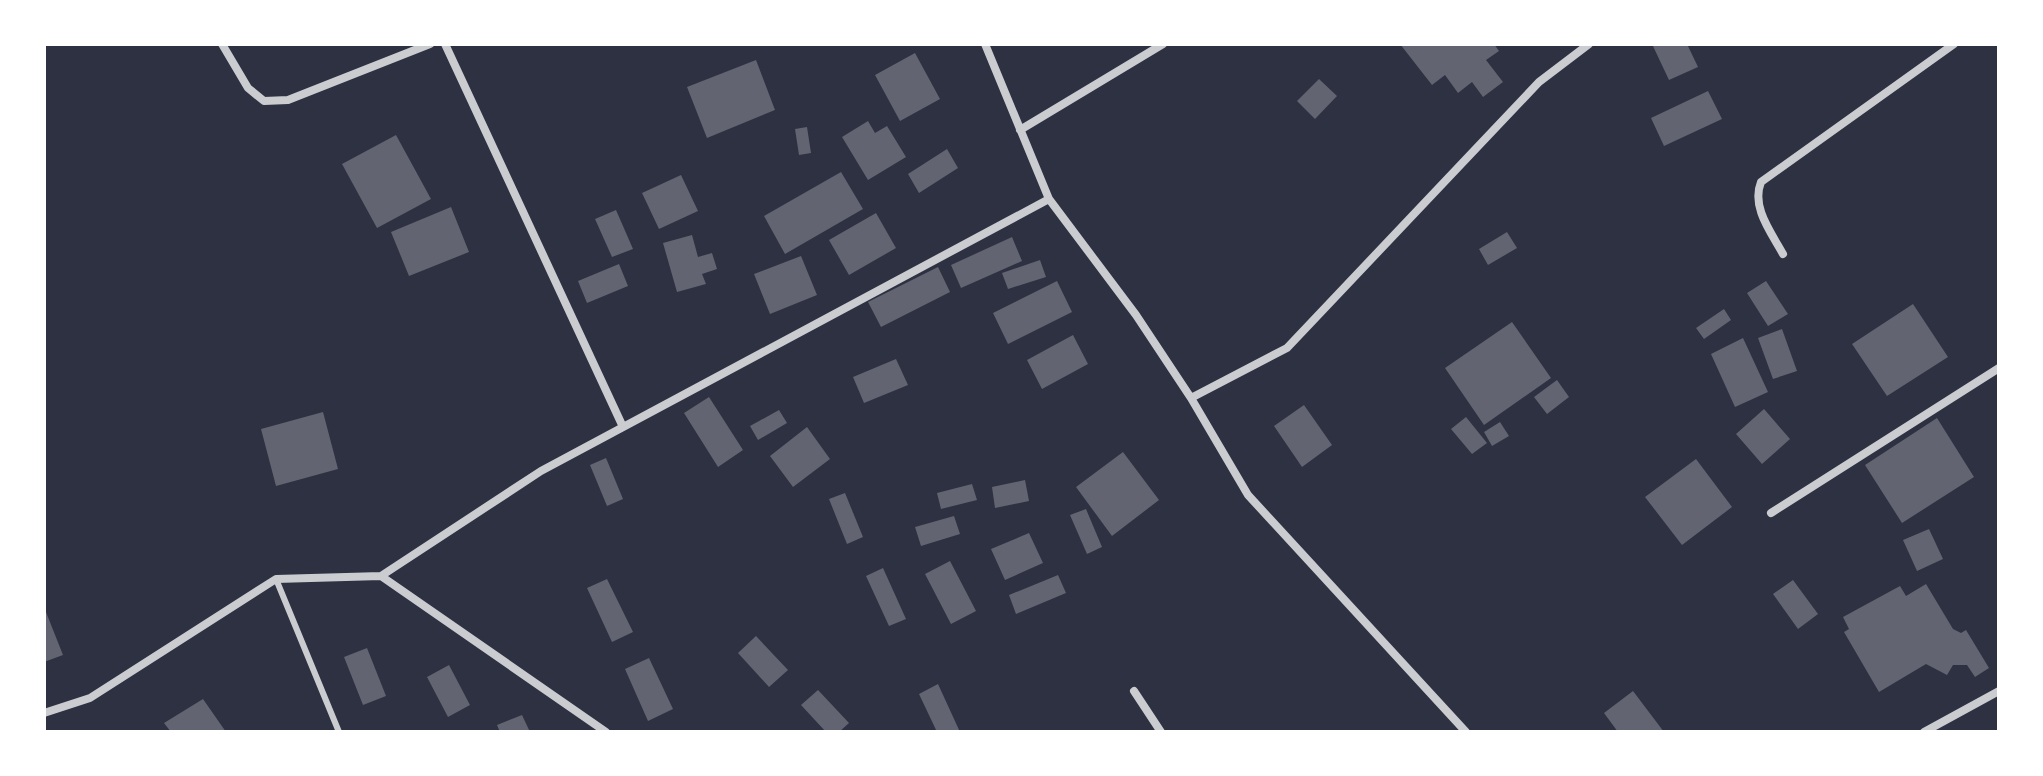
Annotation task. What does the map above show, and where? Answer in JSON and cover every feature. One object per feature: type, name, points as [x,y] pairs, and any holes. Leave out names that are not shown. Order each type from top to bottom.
[{"type":"street","points":[[222,44],[248,88],[264,101],[288,100],[430,44]]},
{"type":"street","points":[[445,44],[623,427]]},
{"type":"street","points":[[985,44],[1049,199],[1136,315],[1191,398],[1248,495],[1466,732]]},
{"type":"street","points":[[1020,130],[1163,44]]},
{"type":"street","points":[[1191,398],[1287,348],[1539,82],[1589,44]]},
{"type":"street","points":[[1783,254],[1758,205],[1757,193],[1761,182],[1954,44]]},
{"type":"street","points":[[44,713],[90,698],[276,579],[381,576],[541,471],[1049,199]]},
{"type":"street","points":[[1771,513],[1999,368]]},
{"type":"street","points":[[381,576],[606,732]]},
{"type":"street","points":[[1134,691],[1161,732]]},
{"type":"street","points":[[1924,732],[1999,691]]},
{"type":"lane","points":[[276,579],[339,732]]},
{"type":"building","points":[[1400,44],[1494,44],[1499,51],[1486,60],[1503,82],[1483,97],[1472,82],[1458,93],[1445,75],[1432,85]]},
{"type":"building","points":[[1652,44],[1687,44],[1698,67],[1669,80]]},
{"type":"building","points":[[915,53],[940,99],[900,121],[875,75]]},
{"type":"building","points":[[756,60],[775,110],[707,138],[687,87]]},
{"type":"building","points":[[1319,79],[1337,96],[1315,119],[1297,101]]},
{"type":"building","points":[[1708,91],[1722,119],[1664,146],[1651,118]]},
{"type":"building","points":[[868,121],[875,133],[887,126],[906,157],[868,180],[842,137]]},
{"type":"building","points":[[807,127],[811,153],[799,155],[795,129]]},
{"type":"building","points":[[396,135],[431,199],[377,228],[342,164]]},
{"type":"building","points":[[947,149],[958,168],[919,193],[908,174]]},
{"type":"building","points":[[841,172],[863,209],[785,254],[764,216]]},
{"type":"building","points":[[681,175],[698,211],[659,229],[642,193]]},
{"type":"building","points":[[451,207],[469,252],[409,276],[391,232]]},
{"type":"building","points":[[616,210],[633,249],[612,257],[595,219]]},
{"type":"building","points":[[876,213],[896,248],[849,275],[829,240]]},
{"type":"building","points":[[1507,232],[1517,248],[1488,265],[1479,249]]},
{"type":"building","points":[[692,235],[698,257],[712,253],[717,269],[702,274],[706,284],[677,292],[663,243]]},
{"type":"building","points":[[1012,237],[1022,261],[961,288],[951,265]]},
{"type":"building","points":[[801,256],[817,295],[770,314],[754,274]]},
{"type":"building","points":[[1040,260],[1046,277],[1008,289],[1002,273]]},
{"type":"building","points":[[619,264],[628,286],[587,303],[578,281]]},
{"type":"building","points":[[938,267],[950,292],[881,327],[868,302]]},
{"type":"building","points":[[1057,281],[1072,312],[1008,344],[993,313]]},
{"type":"building","points":[[1766,281],[1788,314],[1768,326],[1747,293]]},
{"type":"building","points":[[1913,304],[1948,357],[1887,396],[1852,344]]},
{"type":"building","points":[[1724,309],[1731,320],[1704,339],[1696,328]]},
{"type":"building","points":[[1512,322],[1551,378],[1484,425],[1445,368]]},
{"type":"building","points":[[1782,329],[1797,371],[1773,379],[1758,338]]},
{"type":"building","points":[[1073,335],[1088,364],[1042,389],[1027,360]]},
{"type":"building","points":[[1743,338],[1768,392],[1735,407],[1711,354]]},
{"type":"building","points":[[896,359],[908,385],[864,403],[853,377]]},
{"type":"building","points":[[1557,380],[1569,397],[1547,414],[1534,397]]},
{"type":"building","points":[[709,397],[743,450],[718,467],[684,413]]},
{"type":"building","points":[[1304,405],[1332,445],[1302,467],[1274,426]]},
{"type":"building","points":[[1764,409],[1790,439],[1762,464],[1736,434]]},
{"type":"building","points":[[779,410],[787,423],[758,440],[750,426]]},
{"type":"building","points":[[323,412],[338,469],[276,486],[261,429]]},
{"type":"building","points":[[1466,417],[1487,443],[1472,454],[1451,429]]},
{"type":"building","points":[[1937,418],[1974,477],[1902,523],[1865,465]]},
{"type":"building","points":[[1500,422],[1509,436],[1492,446],[1484,432]]},
{"type":"building","points":[[807,427],[830,459],[793,487],[770,456]]},
{"type":"building","points":[[1123,452],[1159,500],[1112,536],[1076,487]]},
{"type":"building","points":[[606,458],[623,499],[607,506],[590,465]]},
{"type":"building","points":[[1696,459],[1732,507],[1682,545],[1645,497]]},
{"type":"building","points":[[1025,480],[1029,501],[995,508],[992,487]]},
{"type":"building","points":[[972,484],[977,500],[941,509],[937,493]]},
{"type":"building","points":[[845,493],[863,537],[847,544],[829,499]]},
{"type":"building","points":[[1086,509],[1102,547],[1087,554],[1070,515]]},
{"type":"building","points":[[954,516],[960,534],[921,546],[915,527]]},
{"type":"building","points":[[1929,529],[1943,559],[1917,571],[1903,540]]},
{"type":"building","points":[[1029,533],[1043,563],[1005,580],[991,549]]},
{"type":"building","points":[[950,561],[976,611],[951,624],[925,574]]},
{"type":"building","points":[[883,568],[906,619],[889,626],[866,576]]},
{"type":"building","points":[[1058,575],[1066,593],[1016,614],[1009,595]]},
{"type":"building","points":[[607,579],[633,632],[612,642],[587,588]]},
{"type":"building","points":[[1793,580],[1818,614],[1798,629],[1773,594]]},
{"type":"building","points":[[1926,584],[1953,629],[1961,633],[1966,630],[1989,668],[1975,677],[1967,665],[1953,665],[1947,675],[1926,664],[1879,692],[1844,632],[1849,629],[1843,617],[1900,586],[1906,596]]},
{"type":"building","points":[[44,607],[63,655],[44,662]]},
{"type":"building","points":[[756,636],[788,670],[769,687],[738,653]]},
{"type":"building","points":[[367,648],[386,696],[363,705],[344,657]]},
{"type":"building","points":[[649,658],[673,709],[648,721],[625,669]]},
{"type":"building","points":[[449,665],[470,705],[448,717],[427,677]]},
{"type":"building","points":[[938,684],[960,732],[937,732],[919,694]]},
{"type":"building","points":[[818,690],[849,723],[839,732],[826,732],[801,705]]},
{"type":"building","points":[[1633,691],[1664,732],[1618,732],[1604,713]]},
{"type":"building","points":[[203,699],[226,732],[171,732],[164,723]]},
{"type":"building","points":[[522,715],[530,732],[500,732],[497,725]]}]
